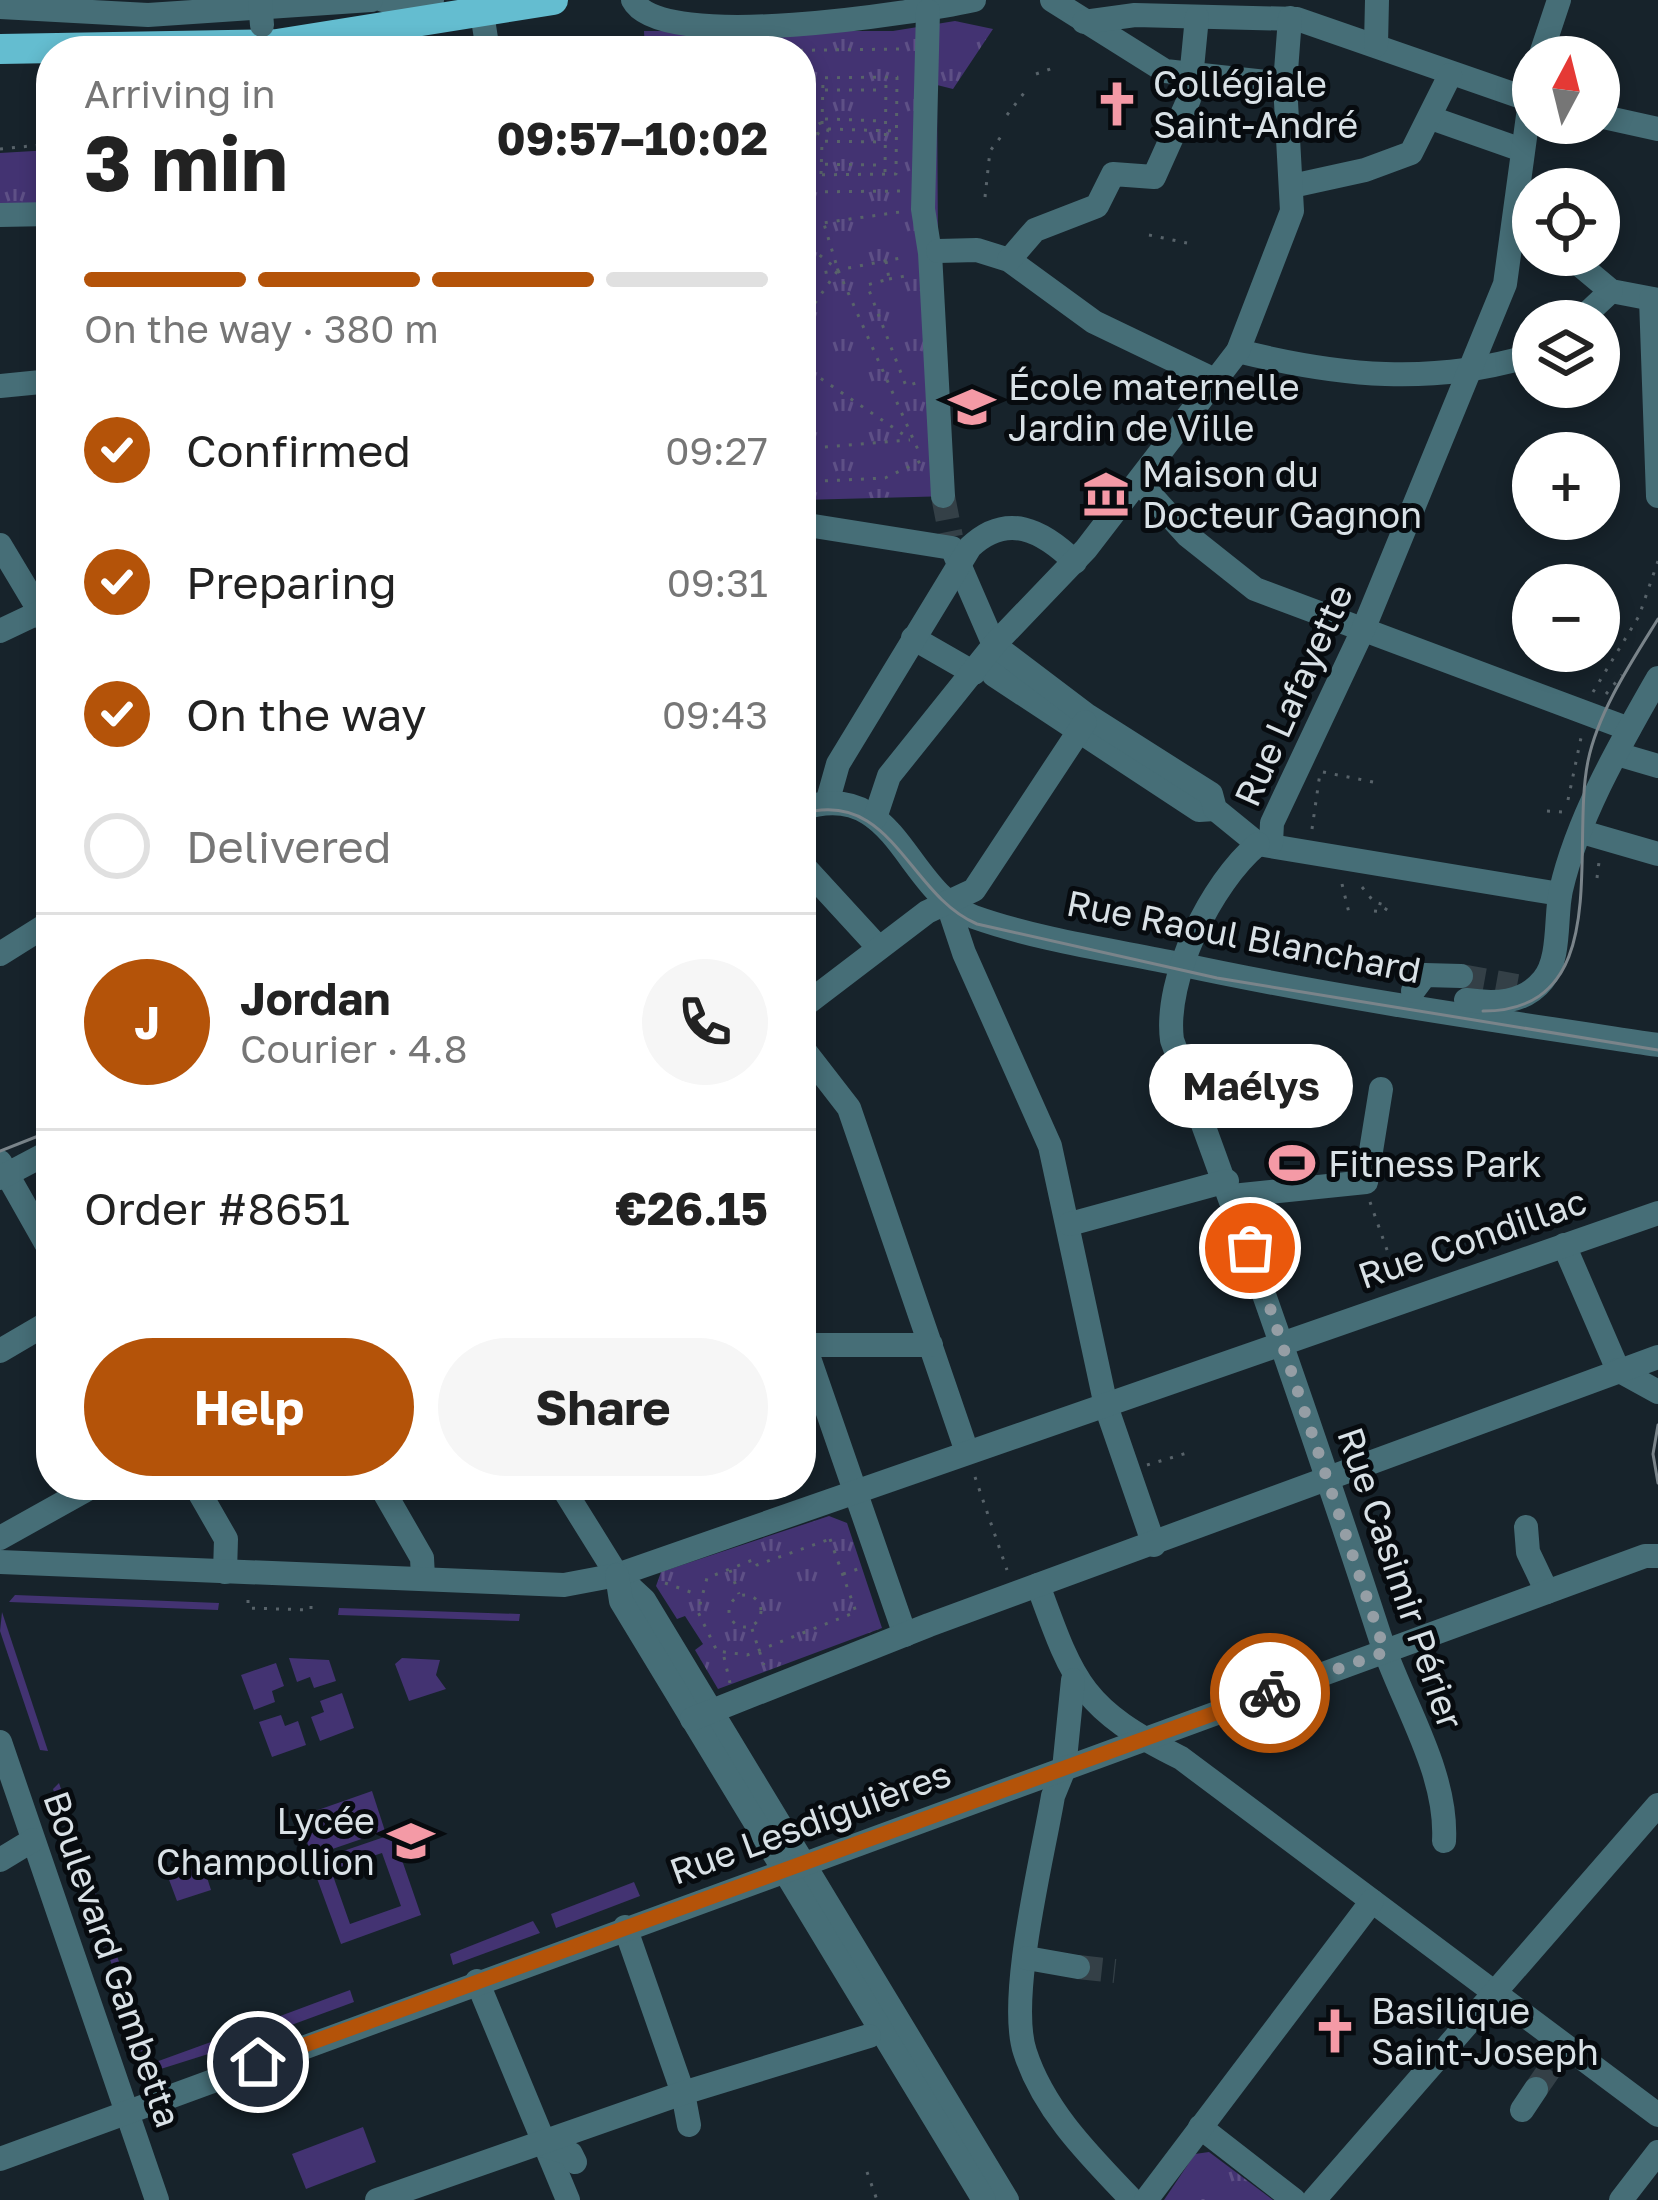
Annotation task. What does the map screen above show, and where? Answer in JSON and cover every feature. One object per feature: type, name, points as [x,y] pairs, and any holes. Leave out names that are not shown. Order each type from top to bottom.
[{"type":"main road","points":[[207,36],[389,27],[545,1]]},
{"type":"main road","points":[[0,49],[36,49]]},
{"type":"street","points":[[0,7],[167,15],[371,0]]},
{"type":"street","points":[[389,27],[401,5],[431,0]]},
{"type":"street","points":[[633,0],[648,15],[695,24],[876,19],[974,0]]},
{"type":"street","points":[[1052,0],[1190,89],[1285,94]]},
{"type":"street","points":[[1376,45],[1377,0]]},
{"type":"street","points":[[1547,36],[1559,0]]},
{"type":"street","points":[[1084,22],[1134,6],[1197,17],[1293,18],[1450,75],[1512,89]]},
{"type":"street","points":[[928,10],[922,200],[934,252],[944,496]]},
{"type":"street","points":[[0,22],[96,12]]},
{"type":"street","points":[[482,13],[486,36]]},
{"type":"street","points":[[1009,260],[1035,230],[1097,206],[1114,174],[1154,177],[1190,89],[1197,17]]},
{"type":"street","points":[[816,806],[827,803],[869,813],[889,776],[992,663],[1140,483],[1238,351],[1292,211],[1285,94],[1293,18]]},
{"type":"street","points":[[1292,186],[1403,157],[1431,118],[1450,75]]},
{"type":"street","points":[[1431,118],[1521,159]]},
{"type":"street","points":[[1620,121],[1658,129]]},
{"type":"street","name":"Rue Lafayette","points":[[1521,168],[1523,144]]},
{"type":"street","points":[[0,215],[36,214]]},
{"type":"street","points":[[934,252],[977,250],[1009,260],[1062,304],[1219,382]]},
{"type":"street","name":"Rue Lafayette","points":[[1230,1189],[1172,1040],[1169,1019],[1183,960],[1245,855],[1264,844],[1363,630],[1512,262]]},
{"type":"street","points":[[1593,276],[1611,291],[1654,300],[1658,496]]},
{"type":"street","points":[[1601,300],[1611,291]]},
{"type":"street","points":[[1238,351],[1355,374],[1467,372],[1512,360]]},
{"type":"street","points":[[0,386],[36,383]]},
{"type":"street","points":[[1140,483],[1187,535],[1255,589],[1629,729]]},
{"type":"street","points":[[827,803],[838,764],[913,638],[953,553],[987,531],[1023,526],[1080,555]]},
{"type":"street","points":[[816,527],[953,553]]},
{"type":"street","points":[[0,544],[36,606]]},
{"type":"street","points":[[953,553],[992,663]]},
{"type":"street","points":[[0,631],[36,623]]},
{"type":"street","points":[[913,638],[992,663],[1083,724],[1211,794],[1215,809],[1264,844],[1559,894]]},
{"type":"street","points":[[1529,1025],[1519,992],[1548,975],[1559,894],[1617,754],[1658,677]]},
{"type":"street","points":[[816,996],[947,902],[974,890],[1083,724]]},
{"type":"street","points":[[1617,754],[1658,766]]},
{"type":"street","name":"Rue Raoul Blanchard","points":[[869,813],[947,902],[1009,927],[1658,1046]]},
{"type":"street","points":[[1582,832],[1658,854]]},
{"type":"street","points":[[816,879],[879,948]]},
{"type":"street","points":[[947,902],[964,953],[1050,1146],[1106,1406],[1154,1545]]},
{"type":"street","points":[[0,954],[36,931]]},
{"type":"street","name":"Rue Raoul Blanchard","points":[[1183,960],[1413,991],[1519,992]]},
{"type":"street","name":"Rue Raoul Blanchard","points":[[1413,991],[1425,975],[1461,976]]},
{"type":"street","points":[[816,1065],[849,1108],[969,1459]]},
{"type":"street","points":[[1070,1224],[1230,1189],[1366,1182],[1381,1089]]},
{"type":"street","points":[[2,1168],[36,1146]]},
{"type":"street","points":[[2,1168],[36,1156]]},
{"type":"street","points":[[2,1168],[36,1226]]},
{"type":"street","name":"Rue Casimir Périer","points":[[1230,1189],[1385,1652],[1445,1812],[1444,1841]]},
{"type":"street","name":"Rue Condillac","points":[[0,1562],[564,1585],[617,1575],[851,1490],[969,1459],[1281,1340],[1658,1213]]},
{"type":"street","points":[[1564,1246],[1618,1370],[1658,1392]]},
{"type":"street","points":[[0,1352],[36,1330]]},
{"type":"street","points":[[816,1342],[932,1345]]},
{"type":"street","points":[[701,1715],[1038,1585],[1658,1357]]},
{"type":"street","points":[[816,1384],[905,1635]]},
{"type":"street","points":[[0,1538],[68,1500]]},
{"type":"street","points":[[204,1500],[226,1539],[225,1572]]},
{"type":"street","points":[[389,1500],[422,1558],[423,1577]]},
{"type":"street","points":[[570,1500],[617,1575],[638,1592],[701,1715],[985,2200]]},
{"type":"street","points":[[1526,1527],[1528,1552],[1547,1592]]},
{"type":"street","name":"Rue Lesdiguières","points":[[0,2158],[1654,1551]]},
{"type":"street","points":[[1038,1585],[1073,1680],[1064,1769],[1053,1796],[1020,2003],[1023,2047],[1040,2088],[1080,2145],[1132,2200]]},
{"type":"street","points":[[1073,1680],[1120,1725],[1181,1758],[1494,1994],[1561,2052],[1658,2115]]},
{"type":"street","name":"Boulevard Gambetta","points":[[0,1742],[157,2200]]},
{"type":"street","points":[[1200,2127],[1311,2199],[1658,1805]]},
{"type":"street","points":[[0,1860],[33,1840]]},
{"type":"street","points":[[791,1867],[1006,2200]]},
{"type":"street","points":[[1146,2200],[1372,1901]]},
{"type":"street","points":[[625,1927],[683,2093],[689,2125]]},
{"type":"street","points":[[1027,1958],[1078,1967]]},
{"type":"street","points":[[477,1981],[568,2200]]},
{"type":"street","points":[[376,2200],[683,2093],[869,2036]]},
{"type":"street","points":[[1522,2110],[1536,2089]]},
{"type":"street","points":[[542,2145],[571,2154],[575,2162]]},
{"type":"street","points":[[1621,2200],[1658,2152]]},
{"type":"path","points":[[816,50],[926,49]]},
{"type":"path","points":[[1036,74],[1056,67]]},
{"type":"path","points":[[816,78],[897,77],[896,174],[816,174]]},
{"type":"path","points":[[822,138],[816,129],[822,122],[824,78]]},
{"type":"path","points":[[885,174],[886,78]]},
{"type":"path","points":[[816,89],[886,90]]},
{"type":"path","points":[[1007,115],[1024,93]]},
{"type":"path","points":[[816,121],[886,121]]},
{"type":"path","points":[[822,122],[828,129],[886,131]]},
{"type":"path","points":[[821,174],[822,138],[828,129]]},
{"type":"path","points":[[985,197],[990,152],[1003,134]]},
{"type":"path","points":[[816,139],[885,142]]},
{"type":"path","points":[[0,149],[36,145]]},
{"type":"path","points":[[816,164],[885,165]]},
{"type":"path","points":[[816,193],[922,200]]},
{"type":"path","points":[[816,224],[922,200]]},
{"type":"path","points":[[816,481],[885,478],[927,459],[912,440],[838,270],[824,223]]},
{"type":"path","points":[[1149,235],[1187,243]]},
{"type":"path","points":[[816,252],[838,270]]},
{"type":"path","points":[[816,274],[934,252]]},
{"type":"path","points":[[886,261],[889,279]]},
{"type":"path","points":[[816,302],[838,270]]},
{"type":"path","points":[[916,275],[867,284],[906,386],[921,381]]},
{"type":"path","points":[[879,363],[894,355]]},
{"type":"path","points":[[816,375],[912,440]]},
{"type":"path","points":[[816,448],[912,440]]},
{"type":"path","points":[[1594,717],[1622,675]]},
{"type":"path","points":[[1308,839],[1321,772],[1372,782]]},
{"type":"path","points":[[1547,811],[1565,812]]},
{"type":"path","points":[[1342,884],[1350,917]]},
{"type":"path","points":[[1362,887],[1374,902],[1388,906],[1384,912],[1373,910]]},
{"type":"path","points":[[1366,1182],[1400,1287]]},
{"type":"path","points":[[1129,1471],[1186,1453]]},
{"type":"path","points":[[969,1459],[1011,1579]]},
{"type":"path","points":[[724,1655],[760,1651],[856,1612],[830,1539],[758,1565],[755,1558],[707,1578],[699,1595],[702,1627],[724,1655],[730,1682]]},
{"type":"path","points":[[729,1567],[739,1596],[730,1614],[737,1624],[750,1626]]},
{"type":"path","points":[[843,1574],[863,1568]]},
{"type":"path","points":[[658,1580],[699,1595]]},
{"type":"path","points":[[739,1596],[753,1597],[761,1607],[750,1626]]},
{"type":"path","points":[[248,1600],[248,1608],[280,1611],[311,1610],[311,1602]]},
{"type":"path","points":[[280,1601],[280,1611]]},
{"type":"path","points":[[750,1626],[767,1672]]},
{"type":"path","points":[[867,2172],[877,2200]]},
{"type":"green space","points":[[955,21],[993,29],[953,89],[937,85],[938,251],[951,496],[816,500],[816,36],[644,36],[644,31],[893,31]]},
{"type":"green space","points":[[36,151],[36,206],[0,208],[0,153]]},
{"type":"green space","points":[[829,1516],[847,1523],[882,1628],[718,1689],[695,1650],[703,1644],[685,1616],[677,1619],[656,1586],[661,1572]]},
{"type":"green space","points":[[15,1595],[219,1603],[218,1610],[9,1602]]},
{"type":"green space","points":[[339,1608],[520,1614],[519,1621],[338,1615]]},
{"type":"green space","points":[[2,1612],[48,1751],[40,1750],[0,1631]]},
{"type":"green space","points":[[289,1658],[329,1660],[336,1681],[314,1688],[310,1677],[297,1682]]},
{"type":"green space","points":[[402,1658],[440,1660],[436,1675],[446,1689],[409,1701],[395,1664]]},
{"type":"green space","points":[[276,1663],[284,1686],[272,1691],[275,1702],[254,1710],[241,1675]]},
{"type":"green space","points":[[342,1693],[354,1728],[320,1741],[311,1717],[324,1712],[320,1701]]},
{"type":"green space","points":[[281,1715],[285,1726],[298,1721],[306,1745],[272,1757],[259,1722]]},
{"type":"green space","points":[[59,1783],[153,2063],[233,2034],[240,2044],[148,2073],[53,1789]]},
{"type":"green space","points":[[372,1791],[385,1831],[312,1856],[298,1817]]},
{"type":"green space","points":[[393,1834],[421,1915],[341,1944],[311,1862]],"holes":[[[382,1853],[401,1906],[350,1924],[331,1870]]]},
{"type":"green space","points":[[203,1865],[211,1890],[177,1901],[168,1877]]},
{"type":"green space","points":[[634,1882],[640,1896],[556,1928],[551,1914]]},
{"type":"green space","points":[[533,1921],[540,1933],[453,1965],[450,1954]]},
{"type":"green space","points":[[350,1990],[354,2002],[256,2038],[256,2025]]},
{"type":"green space","points":[[363,2127],[376,2162],[306,2189],[292,2154]]},
{"type":"green space","points":[[1209,2152],[1273,2200],[1164,2200],[1195,2154]]},
{"type":"tunnel","points":[[943,496],[951,537]]},
{"type":"tunnel","points":[[1461,976],[1517,986]]},
{"type":"tunnel","points":[[1078,1967],[1115,1971]]},
{"type":"tunnel","points":[[1536,2089],[1556,2060]]},
{"type":"tram line","points":[[1483,1011],[1525,1004],[1553,984],[1569,955],[1578,919],[1588,761],[1617,687],[1658,619]]},
{"type":"tram line","points":[[816,812],[857,816],[878,829],[933,891],[977,924],[1217,978],[1658,1050]]},
{"type":"tram line","points":[[0,1151],[36,1137]]},
{"type":"tram line","points":[[1658,1425],[1653,1454],[1658,1483]]},
{"type":"way so far","points":[[1250,1248],[1385,1652],[1270,1693]]},
{"type":"place","name":"Collégiale Saint-André","points":[[1117,104]]},
{"type":"place","name":"École maternelle Jardin de Ville","points":[[972,407]]},
{"type":"place","name":"Maison du Docteur Gagnon","points":[[1106,494]]},
{"type":"place","name":"Fitness Park","points":[[1292,1163]]},
{"type":"place","name":"Maélys","points":[[1250,1248]]},
{"type":"place","name":"Lycée Champollion","points":[[411,1841]]},
{"type":"place","name":"Basilique Saint-Joseph","points":[[1335,2031]]},
{"type":"route","points":[[258,2062],[1270,1693]]}]
